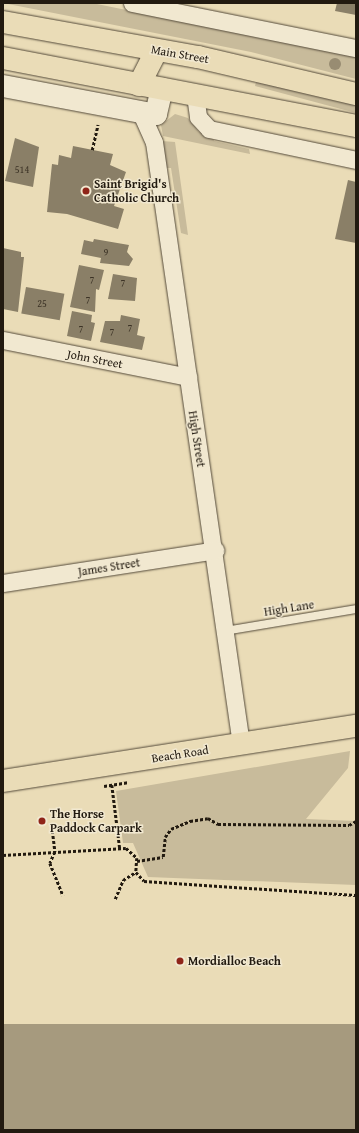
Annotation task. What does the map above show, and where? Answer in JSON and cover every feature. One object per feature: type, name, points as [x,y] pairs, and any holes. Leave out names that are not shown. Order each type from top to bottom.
[{"type":"main road","name":"Main Street","points":[[3,22],[157,50],[356,94]]},
{"type":"main road","points":[[139,85],[157,50]]},
{"type":"main road","points":[[157,50],[162,89]]},
{"type":"main road","points":[[3,58],[356,126]]},
{"type":"main road","name":"Beach Road","points":[[3,781],[356,726]]},
{"type":"street","points":[[132,3],[356,48]]},
{"type":"street","name":"High Street","points":[[139,85],[153,135],[241,744]]},
{"type":"street","points":[[3,86],[148,114],[162,89]]},
{"type":"street","points":[[195,95],[199,120],[209,129],[356,160]]},
{"type":"street","name":"John Street","points":[[3,340],[188,377]]},
{"type":"street","name":"James Street","points":[[3,583],[214,550]]},
{"type":"lane","name":"High Lane","points":[[225,631],[356,609]]},
{"type":"path","points":[[92,150],[98,125]]},
{"type":"path","points":[[112,785],[120,849]]},
{"type":"path","points":[[137,861],[163,857],[165,837],[171,829],[190,821],[208,818],[218,824],[349,825],[356,821]]},
{"type":"path","points":[[52,826],[55,852],[50,863],[63,895]]},
{"type":"path","points":[[3,855],[126,848],[137,861],[136,872],[144,881],[356,895]]},
{"type":"path","points":[[115,899],[123,880],[136,872]]},
{"type":"shaded area","points":[[3,3],[92,3],[356,57],[356,79],[251,52]]},
{"type":"shaded area","points":[[256,82],[356,104],[356,113],[255,86]]},
{"type":"shaded area","points":[[175,114],[188,118],[199,132],[212,135],[214,141],[249,149],[250,154],[163,136],[161,125]]},
{"type":"shaded area","points":[[162,141],[175,142],[188,235],[181,233],[171,168],[166,168]]},
{"type":"shaded area","points":[[350,751],[348,768],[306,819],[356,821],[356,885],[148,877],[133,843],[123,843],[116,791]]},
{"type":"shaded area","points":[[3,1024],[356,1024],[356,1130],[3,1130]]},
{"type":"building","points":[[337,3],[356,3],[356,15],[335,11]]},
{"type":"building","points":[[15,138],[39,147],[33,187],[5,181]]},
{"type":"building","name":"Saint Brigid's Catholic Church","points":[[73,146],[113,154],[110,165],[126,172],[114,206],[124,209],[118,229],[67,214],[47,212],[52,164],[58,165],[59,155],[71,158]]},
{"type":"building","points":[[348,180],[356,182],[356,243],[335,239]]},
{"type":"building","points":[[94,239],[129,245],[127,252],[133,259],[129,266],[100,263],[101,258],[81,254],[84,240],[93,242]]},
{"type":"building","points":[[3,248],[21,252],[21,257],[24,257],[18,312],[3,309]]},
{"type":"building","points":[[79,265],[104,270],[99,290],[96,289],[95,312],[70,307]]},
{"type":"building","points":[[113,274],[137,278],[135,301],[108,299]]},
{"type":"building","points":[[26,287],[64,294],[60,320],[21,314]]},
{"type":"building","points":[[72,311],[92,315],[91,322],[95,323],[91,341],[67,336]]},
{"type":"building","points":[[121,315],[140,319],[137,335],[145,337],[142,350],[100,342],[105,321],[120,321]]},
{"type":"place","name":"Saint Brigid's Catholic Church","points":[[86,191]]},
{"type":"place","name":"The Horse Paddock Carpark","points":[[42,821]]},
{"type":"place","name":"Mordialloc Beach","points":[[180,961]]}]
